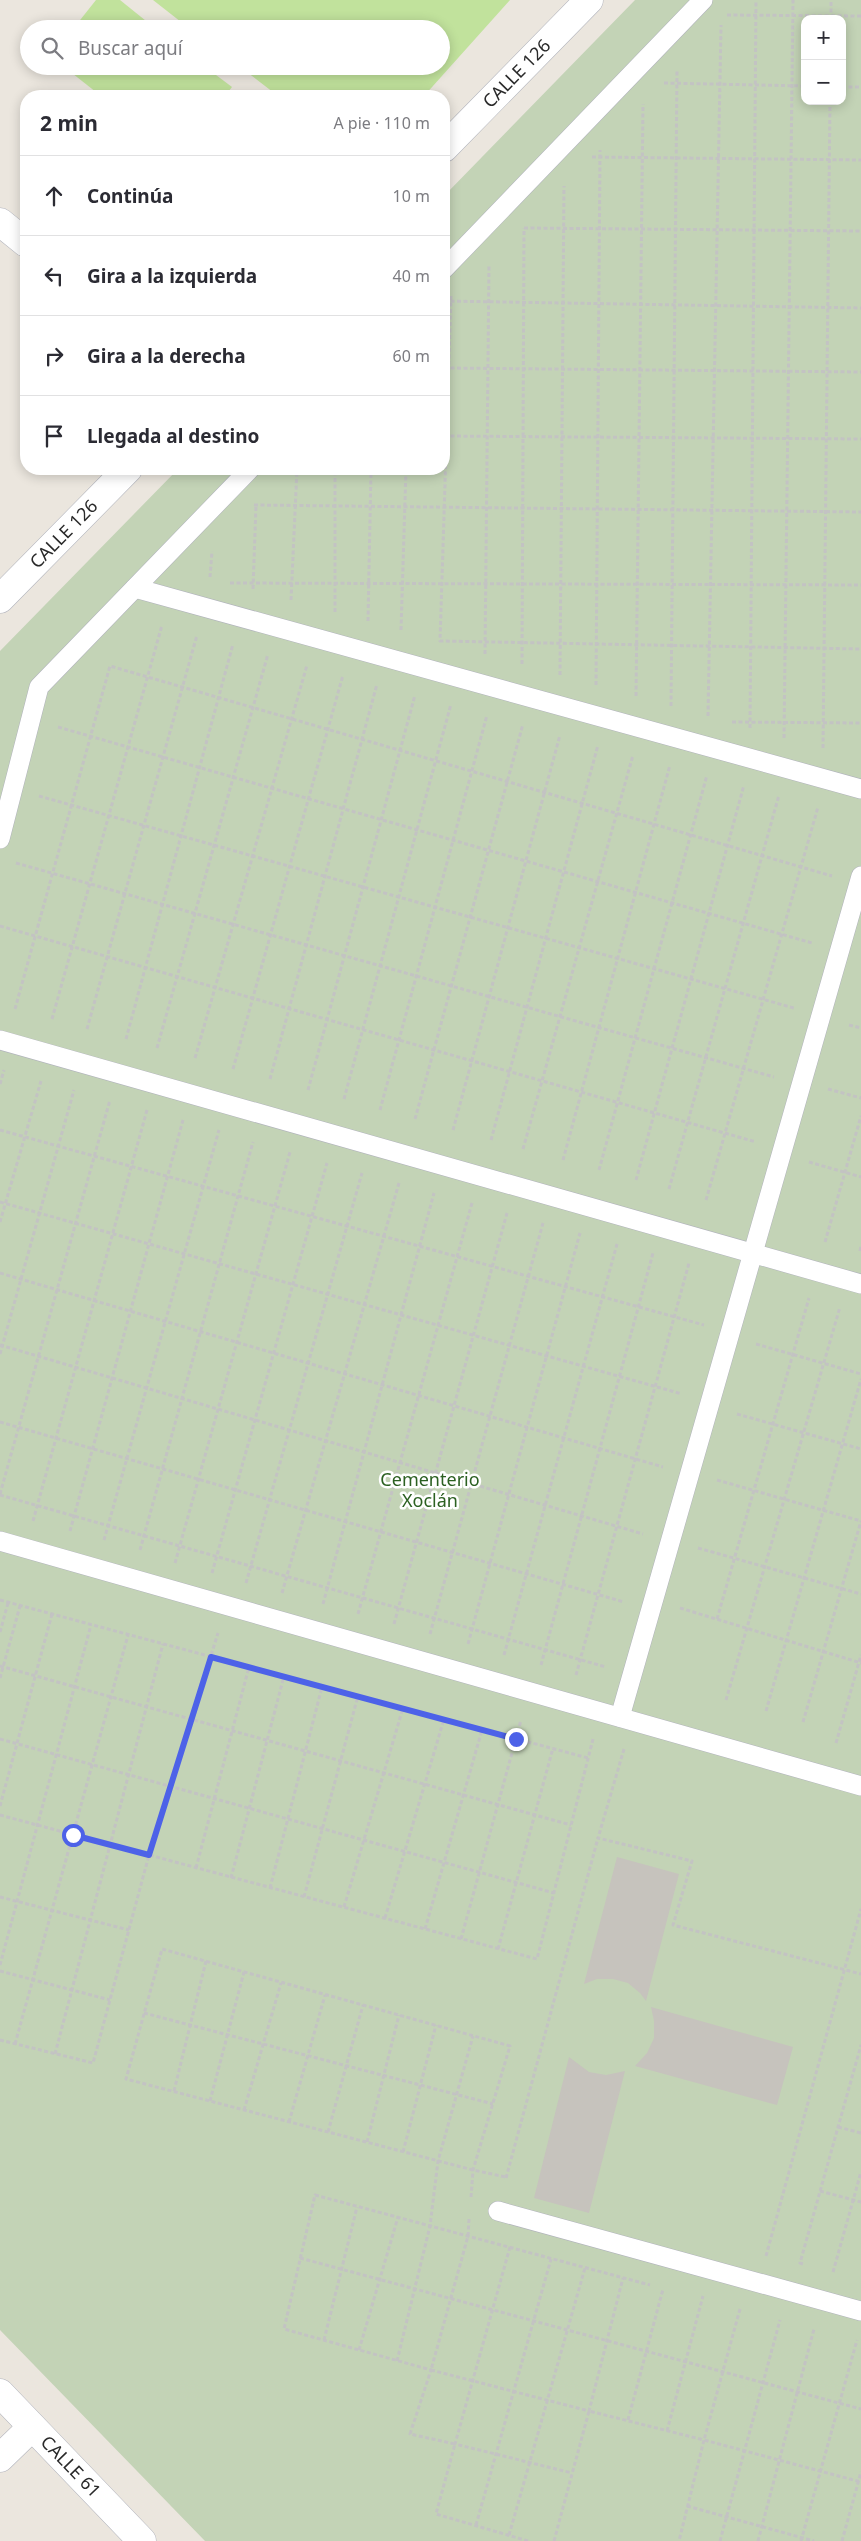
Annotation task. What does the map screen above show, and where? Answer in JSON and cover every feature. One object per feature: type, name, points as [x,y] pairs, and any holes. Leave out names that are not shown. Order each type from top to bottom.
[{"type":"street","name":"CALLE 126","points":[[450,142],[589,0]]},
{"type":"street","points":[[0,222],[20,237]]},
{"type":"street","name":"CALLE 126","points":[[0,599],[122,475]]},
{"type":"street","name":"CALLE 61","points":[[0,2393],[142,2541]]},
{"type":"street","points":[[0,2458],[32,2427]]},
{"type":"lane","points":[[450,262],[490,225],[524,184],[558,157],[600,106],[703,0]]},
{"type":"lane","points":[[0,839],[39,687],[244,475]]},
{"type":"lane","points":[[135,588],[861,789]]},
{"type":"lane","points":[[626,1719],[752,1252],[861,876]]},
{"type":"lane","points":[[0,1040],[861,1284]]},
{"type":"lane","points":[[0,1541],[861,1786]]},
{"type":"lane","points":[[498,2211],[861,2311]]},
{"type":"path","points":[[750,728],[756,0]]},
{"type":"path","points":[[784,738],[793,0]]},
{"type":"path","points":[[831,0],[831,15]]},
{"type":"path","points":[[708,716],[721,15],[801,16]]},
{"type":"path","points":[[846,16],[861,16]]},
{"type":"path","points":[[671,706],[677,27]]},
{"type":"path","points":[[624,82],[801,86]]},
{"type":"path","points":[[636,696],[643,82]]},
{"type":"path","points":[[846,87],[861,87]]},
{"type":"path","points":[[823,748],[830,105]]},
{"type":"path","points":[[596,685],[600,106]]},
{"type":"path","points":[[560,675],[564,229],[558,157],[861,160]]},
{"type":"path","points":[[522,664],[524,184]]},
{"type":"path","points":[[485,654],[490,225],[564,229],[861,230]]},
{"type":"path","points":[[450,289],[450,335]]},
{"type":"path","points":[[451,302],[861,308]]},
{"type":"path","points":[[450,368],[861,372]]},
{"type":"path","points":[[450,436],[861,439]]},
{"type":"path","points":[[292,600],[297,475]]},
{"type":"path","points":[[334,612],[336,475]]},
{"type":"path","points":[[368,621],[371,475]]},
{"type":"path","points":[[401,630],[406,475]]},
{"type":"path","points":[[444,475],[440,641],[861,649]]},
{"type":"path","points":[[253,589],[257,496]]},
{"type":"path","points":[[214,505],[861,512]]},
{"type":"path","points":[[230,583],[861,585]]},
{"type":"path","points":[[52,1019],[163,620]]},
{"type":"path","points":[[87,1029],[199,628]]},
{"type":"path","points":[[126,1039],[234,638]]},
{"type":"path","points":[[157,1048],[270,648]]},
{"type":"path","points":[[195,1058],[308,659]]},
{"type":"path","points":[[15,1009],[110,666],[840,879]]},
{"type":"path","points":[[232,1069],[344,670]]},
{"type":"path","points":[[270,1079],[379,679]]},
{"type":"path","points":[[308,1090],[417,690]]},
{"type":"path","points":[[344,1099],[452,700]]},
{"type":"path","points":[[380,1110],[489,710]]},
{"type":"path","points":[[415,1119],[524,720]]},
{"type":"path","points":[[726,722],[861,723]]},
{"type":"path","points":[[54,726],[814,943]]},
{"type":"path","points":[[453,1130],[562,731]]},
{"type":"path","points":[[491,1140],[599,741]]},
{"type":"path","points":[[523,1149],[634,751]]},
{"type":"path","points":[[563,1160],[671,762]]},
{"type":"path","points":[[600,1170],[708,772]]},
{"type":"path","points":[[636,1180],[744,782]]},
{"type":"path","points":[[669,1189],[780,792]]},
{"type":"path","points":[[36,795],[796,1008]]},
{"type":"path","points":[[706,1200],[819,803]]},
{"type":"path","points":[[16,863],[776,1078]]},
{"type":"path","points":[[0,926],[758,1143]]},
{"type":"path","points":[[843,1023],[861,1028]]},
{"type":"path","points":[[0,1222],[42,1077]]},
{"type":"path","points":[[0,1354],[75,1088]]},
{"type":"path","points":[[822,1097],[825,1088],[861,1098]]},
{"type":"path","points":[[111,1098],[0,1495],[607,1667]]},
{"type":"path","points":[[32,1524],[147,1109]]},
{"type":"path","points":[[825,1242],[861,1116]]},
{"type":"path","points":[[70,1534],[183,1119]]},
{"type":"path","points":[[103,1544],[219,1129]]},
{"type":"path","points":[[0,1130],[709,1326]]},
{"type":"path","points":[[139,1553],[254,1139]]},
{"type":"path","points":[[174,1563],[290,1149]]},
{"type":"path","points":[[212,1574],[328,1160]]},
{"type":"path","points":[[804,1161],[861,1177]]},
{"type":"path","points":[[246,1583],[363,1170]]},
{"type":"path","points":[[282,1594],[399,1180]]},
{"type":"path","points":[[323,1605],[435,1190]]},
{"type":"path","points":[[358,1614],[472,1201]]},
{"type":"path","points":[[0,1202],[690,1396]]},
{"type":"path","points":[[394,1625],[507,1210]]},
{"type":"path","points":[[430,1634],[544,1221]]},
{"type":"path","points":[[468,1645],[581,1231]]},
{"type":"path","points":[[817,1240],[834,1244]]},
{"type":"path","points":[[504,1655],[618,1242]]},
{"type":"path","points":[[851,1249],[860,1252],[861,1246]]},
{"type":"path","points":[[541,1665],[654,1252]]},
{"type":"path","points":[[576,1675],[689,1262]]},
{"type":"path","points":[[0,1273],[671,1469]]},
{"type":"path","points":[[717,1619],[809,1297]]},
{"type":"path","points":[[726,1700],[843,1297]]},
{"type":"path","points":[[752,1343],[861,1374]]},
{"type":"path","points":[[1,1346],[644,1534]]},
{"type":"path","points":[[766,1711],[861,1379]]},
{"type":"path","points":[[733,1413],[861,1449]]},
{"type":"path","points":[[0,1422],[625,1602]]},
{"type":"path","points":[[714,1479],[861,1521],[803,1722]]},
{"type":"path","points":[[696,1547],[861,1594]]},
{"type":"path","points":[[0,1600],[588,1758],[537,1959],[0,1815]]},
{"type":"path","points":[[0,1632],[8,1603]]},
{"type":"path","points":[[0,1678],[1,1667],[20,1606]]},
{"type":"path","points":[[679,1608],[860,1662]]},
{"type":"path","points":[[0,1806],[52,1614]]},
{"type":"path","points":[[0,1965],[91,1625]]},
{"type":"path","points":[[0,2040],[93,2063],[149,1855],[221,1625]]},
{"type":"path","points":[[15,2044],[128,1635]]},
{"type":"path","points":[[55,2054],[163,1644]]},
{"type":"path","points":[[836,1743],[861,1655]]},
{"type":"path","points":[[1,1667],[572,1825]]},
{"type":"path","points":[[196,1868],[249,1667]]},
{"type":"path","points":[[231,1878],[284,1676]]},
{"type":"path","points":[[270,1888],[322,1687]]},
{"type":"path","points":[[461,1938],[529,1692]]},
{"type":"path","points":[[304,1897],[358,1696]]},
{"type":"path","points":[[344,1907],[403,1708]]},
{"type":"path","points":[[385,1918],[444,1719]]},
{"type":"path","points":[[498,2211],[598,1838],[626,1719]]},
{"type":"path","points":[[425,1929],[482,1730]]},
{"type":"path","points":[[0,1739],[554,1894]]},
{"type":"path","points":[[498,1948],[553,1748]]},
{"type":"path","points":[[598,1838],[692,1861],[673,1925],[861,1974]]},
{"type":"path","points":[[0,1897],[129,1930]]},
{"type":"path","points":[[758,2283],[861,1909]]},
{"type":"path","points":[[473,2170],[510,2046],[162,1949],[126,2079],[403,2152],[473,2170],[506,2177]]},
{"type":"path","points":[[174,2091],[206,1961]]},
{"type":"path","points":[[0,1971],[110,2000]]},
{"type":"path","points":[[210,2101],[244,1972]]},
{"type":"path","points":[[244,2110],[282,1982]]},
{"type":"path","points":[[289,2122],[325,1995]]},
{"type":"path","points":[[328,2132],[363,2005]]},
{"type":"path","points":[[144,2013],[493,2104]]},
{"type":"path","points":[[367,2142],[399,2015]]},
{"type":"path","points":[[403,2152],[436,2026]]},
{"type":"path","points":[[397,2360],[430,2226],[438,2161],[473,2036]]},
{"type":"path","points":[[808,2265],[800,2263],[861,2045]]},
{"type":"path","points":[[838,2127],[861,2133]]},
{"type":"path","points":[[833,2272],[861,2172]]},
{"type":"path","points":[[820,2190],[861,2202]]},
{"type":"path","points":[[671,2291],[315,2195],[284,2329],[430,2370],[668,2430],[860,2482]]},
{"type":"path","points":[[324,2340],[357,2207]]},
{"type":"path","points":[[359,2350],[398,2217]]},
{"type":"path","points":[[468,2236],[410,2434],[572,2473]]},
{"type":"path","points":[[510,2247],[436,2514],[528,2541]]},
{"type":"path","points":[[300,2258],[861,2409]]},
{"type":"path","points":[[476,2525],[551,2259]]},
{"type":"path","points":[[509,2535],[585,2268]]},
{"type":"path","points":[[668,2430],[710,2269]]},
{"type":"path","points":[[825,2270],[843,2275]]},
{"type":"path","points":[[554,2541],[623,2278]]},
{"type":"path","points":[[628,2420],[663,2289]]},
{"type":"path","points":[[694,2297],[711,2302]]},
{"type":"path","points":[[730,2306],[748,2311]]},
{"type":"path","points":[[679,2541],[704,2440],[740,2309]]},
{"type":"path","points":[[772,2318],[788,2322]]},
{"type":"path","points":[[720,2541],[780,2320]]},
{"type":"path","points":[[806,2327],[823,2331]]},
{"type":"path","points":[[758,2541],[814,2329]]},
{"type":"path","points":[[802,2539],[839,2403],[859,2341],[848,2338]]},
{"type":"path","points":[[842,2541],[860,2482],[861,2472]]},
{"type":"path","points":[[688,2506],[814,2541]]},
{"type":"green space","points":[[96,0],[120,0],[145,20],[80,20]]},
{"type":"green space","points":[[153,0],[510,0],[450,67],[450,20],[179,20]]},
{"type":"green space","name":"Cementerio Xoclán","points":[[635,0],[861,0],[861,2541],[205,2541],[0,2330],[0,651],[172,475],[450,475],[450,190]]},
{"type":"green space","points":[[74,75],[216,75],[232,87],[230,90],[93,90]]},
{"type":"green space","points":[[251,75],[443,75],[429,90],[270,90]]},
{"type":"building","points":[[617,1857],[679,1874],[646,2001],[628,1983],[613,1979],[597,1979],[584,1984]]},
{"type":"building","points":[[651,2007],[793,2047],[777,2105],[635,2066],[647,2053],[654,2038],[654,2021]]},
{"type":"building","points":[[569,2057],[589,2072],[606,2075],[625,2071],[589,2213],[534,2198]]},
{"type":"route","points":[[73,1835],[149,1855],[211,1657],[516,1739]]}]
